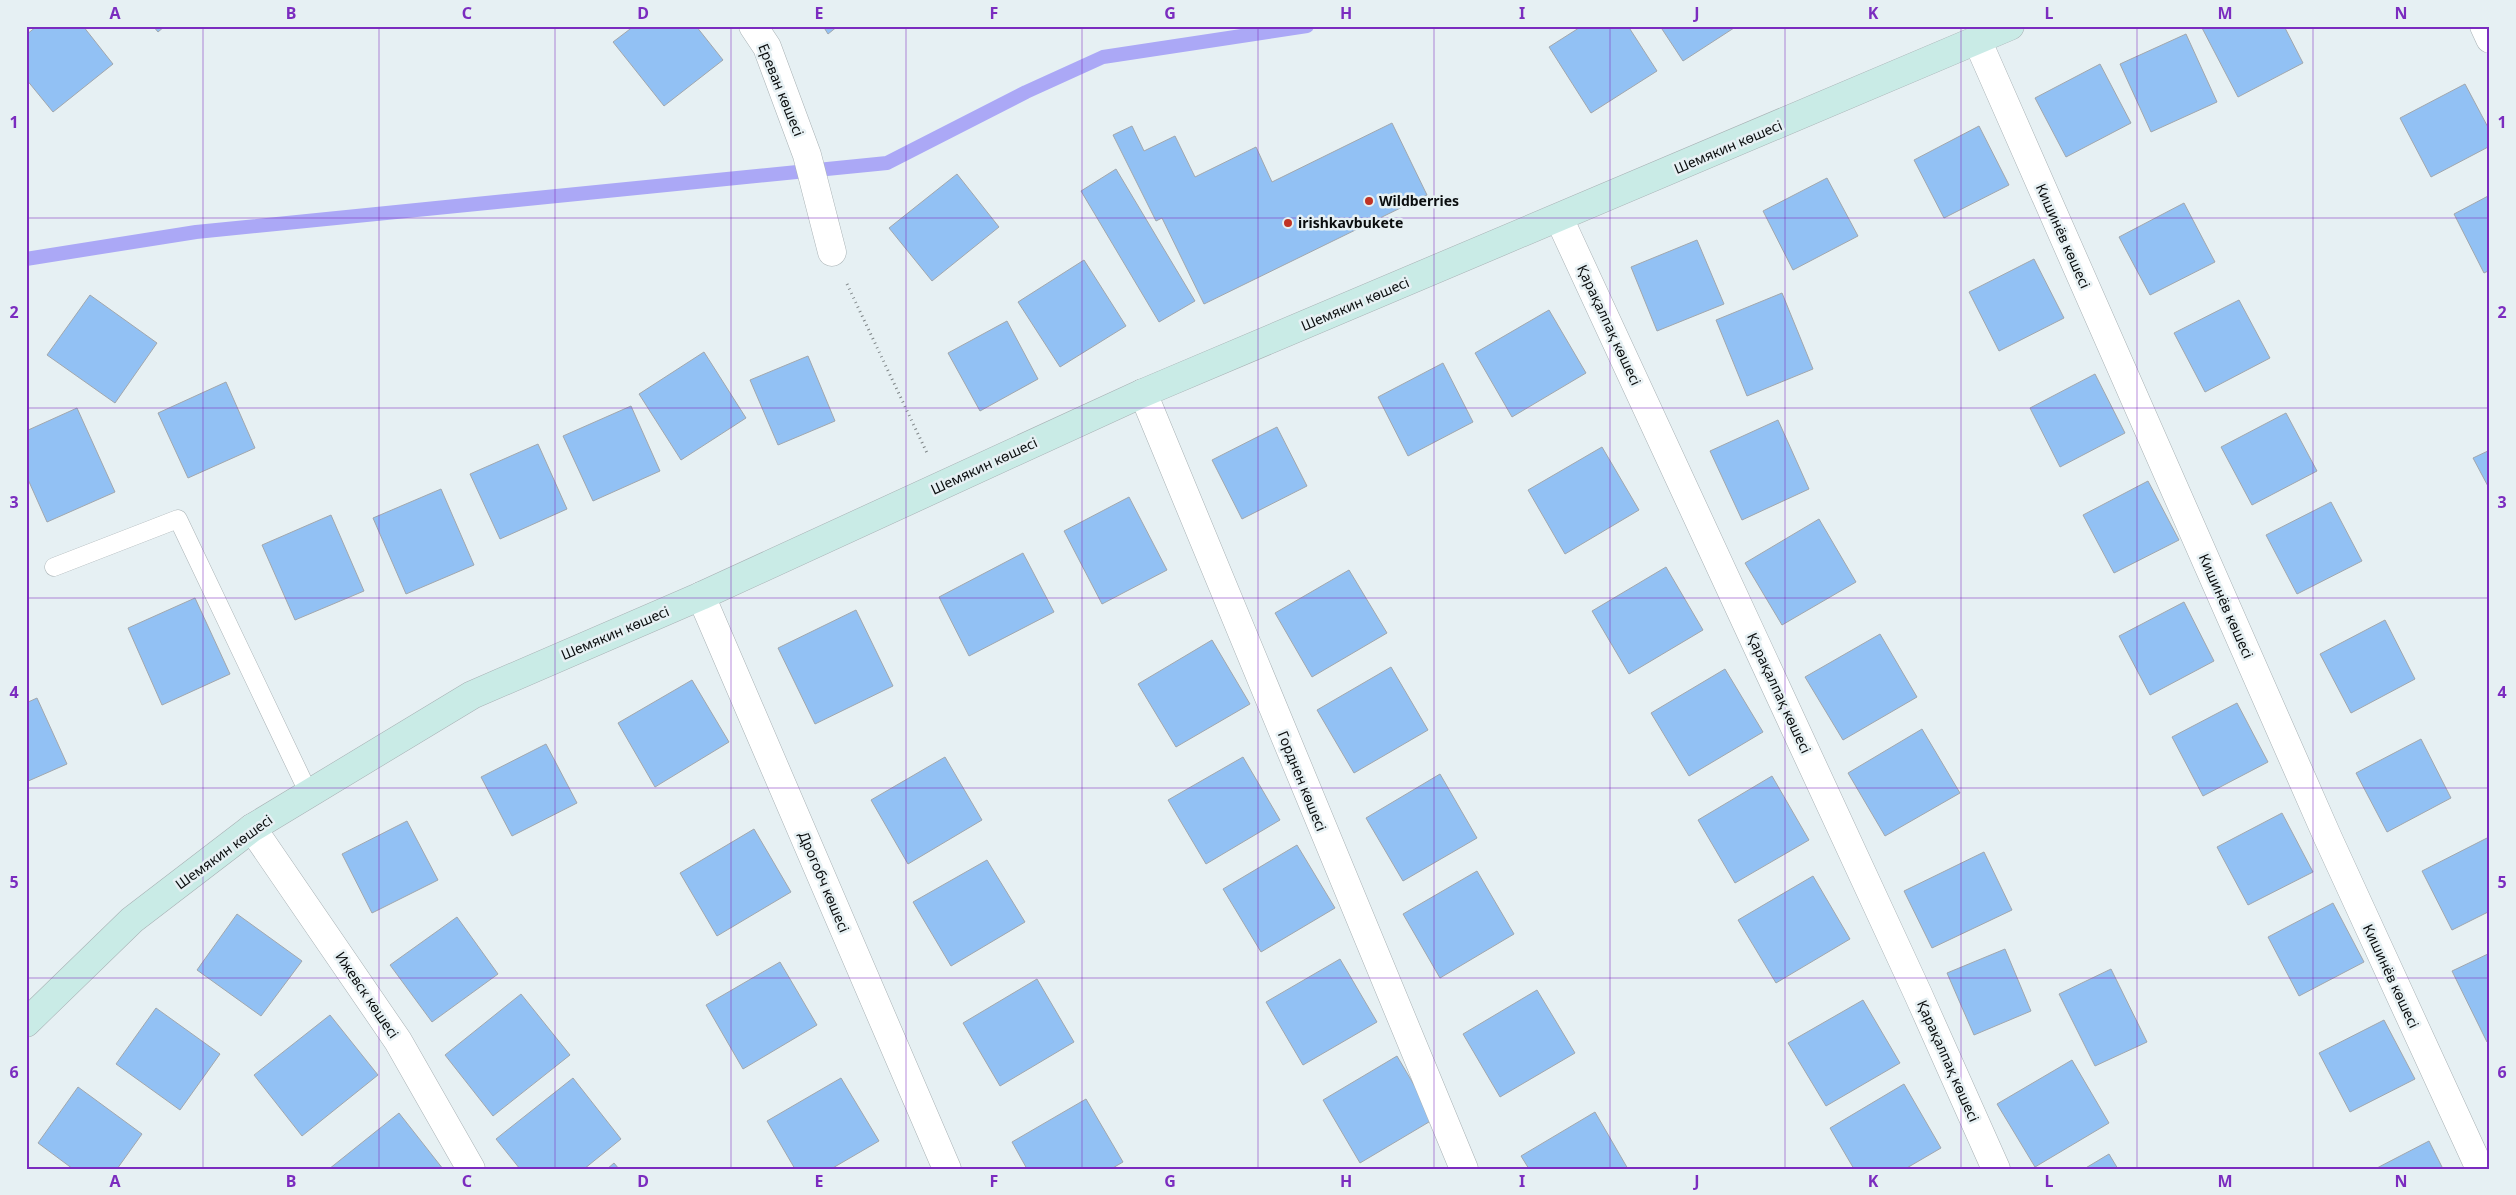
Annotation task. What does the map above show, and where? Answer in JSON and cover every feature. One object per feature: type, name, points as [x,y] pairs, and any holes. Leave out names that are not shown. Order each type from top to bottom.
[{"type":"main road","name":"Шемякин көшесі","points":[[26,1023],[132,920],[252,828],[472,695],[701,596],[1143,393],[1978,42],[2010,26]]},
{"type":"street","name":"Ереван көшесі","points":[[753,26],[767,47],[807,155],[832,252]]},
{"type":"street","points":[[2484,26],[2490,39]]},
{"type":"street","name":"Кишинёв көшесі","points":[[1978,42],[2328,838],[2480,1169]]},
{"type":"street","name":"Қарақалпақ көшесі","points":[[1559,218],[1918,994],[1996,1169]]},
{"type":"street","name":"Горднен көшесі","points":[[1143,393],[1464,1169]]},
{"type":"street","name":"Дрогобч көшесі","points":[[701,596],[947,1169]]},
{"type":"street","name":"Ижевск көшесі","points":[[252,828],[398,1041],[471,1169]]},
{"type":"lane","points":[[54,567],[178,518],[308,794]]},
{"type":"path","points":[[832,252],[942,485]]},
{"type":"building","points":[[37,26],[83,26],[113,64],[53,112],[26,79],[26,35]]},
{"type":"building","points":[[153,26],[165,26],[158,32]]},
{"type":"building","points":[[634,26],[696,26],[723,60],[664,106],[613,42]]},
{"type":"building","points":[[823,26],[838,26],[828,34]]},
{"type":"building","points":[[1582,26],[1628,26],[1657,71],[1591,113],[1549,47]]},
{"type":"building","points":[[1660,26],[1737,26],[1683,61]]},
{"type":"building","points":[[2201,26],[2284,26],[2303,63],[2238,97]]},
{"type":"building","points":[[2186,34],[2217,102],[2151,132],[2120,64]]},
{"type":"building","points":[[2100,64],[2131,123],[2066,157],[2035,98]]},
{"type":"building","points":[[2465,84],[2490,131],[2490,146],[2431,177],[2400,118]]},
{"type":"building","points":[[1392,123],[1427,195],[1204,304],[1162,218],[1156,221],[1113,135],[1132,126],[1144,151],[1175,136],[1195,177],[1256,147],[1272,182]]},
{"type":"building","points":[[1979,126],[2009,185],[1944,218],[1914,160]]},
{"type":"building","points":[[1116,169],[1195,301],[1159,322],[1081,191]]},
{"type":"building","points":[[957,174],[999,227],[932,281],[889,228]]},
{"type":"building","points":[[1827,178],[1858,236],[1793,270],[1763,211]]},
{"type":"building","points":[[2490,195],[2490,270],[2484,273],[2454,214]]},
{"type":"building","points":[[2184,203],[2215,262],[2150,295],[2119,237]]},
{"type":"building","points":[[1697,240],[1724,304],[1657,331],[1631,267]]},
{"type":"building","points":[[2034,259],[2064,318],[1999,351],[1969,292]]},
{"type":"building","points":[[1084,260],[1126,326],[1060,367],[1018,302]]},
{"type":"building","points":[[1782,293],[1813,369],[1747,396],[1716,320]]},
{"type":"building","points":[[90,295],[157,343],[115,403],[47,355]]},
{"type":"building","points":[[2239,300],[2270,358],[2205,392],[2174,333]]},
{"type":"building","points":[[1549,310],[1586,373],[1512,417],[1475,353]]},
{"type":"building","points":[[1007,321],[1038,379],[980,411],[948,353]]},
{"type":"building","points":[[704,352],[746,418],[681,460],[639,394]]},
{"type":"building","points":[[808,356],[835,421],[778,445],[750,380]]},
{"type":"building","points":[[1443,363],[1473,422],[1408,456],[1378,397]]},
{"type":"building","points":[[2095,374],[2125,433],[2060,467],[2030,408]]},
{"type":"building","points":[[226,382],[255,448],[188,478],[158,413]]},
{"type":"building","points":[[631,406],[660,471],[593,501],[563,436]]},
{"type":"building","points":[[77,408],[115,492],[47,522],[26,475],[26,431]]},
{"type":"building","points":[[2286,413],[2317,471],[2252,505],[2221,447]]},
{"type":"building","points":[[1778,420],[1809,489],[1742,520],[1710,451]]},
{"type":"building","points":[[1277,427],[1307,486],[1242,519],[1212,460]]},
{"type":"building","points":[[538,444],[567,509],[500,539],[470,474]]},
{"type":"building","points":[[1602,447],[1639,510],[1565,554],[1528,490]]},
{"type":"building","points":[[2490,450],[2490,490],[2473,458]]},
{"type":"building","points":[[2148,481],[2179,540],[2114,573],[2083,515]]},
{"type":"building","points":[[441,489],[474,565],[406,594],[373,518]]},
{"type":"building","points":[[1129,497],[1167,570],[1102,604],[1064,531]]},
{"type":"building","points":[[2331,502],[2362,561],[2297,594],[2266,535]]},
{"type":"building","points":[[331,515],[364,591],[295,620],[262,545]]},
{"type":"building","points":[[1819,519],[1856,582],[1782,625],[1745,563]]},
{"type":"building","points":[[1023,553],[1054,612],[969,656],[939,597]]},
{"type":"building","points":[[1666,567],[1703,630],[1629,674],[1592,611]]},
{"type":"building","points":[[1349,570],[1387,633],[1312,677],[1275,613]]},
{"type":"building","points":[[195,598],[230,674],[162,705],[128,628]]},
{"type":"building","points":[[2184,602],[2214,661],[2150,695],[2119,636]]},
{"type":"building","points":[[856,610],[893,686],[815,724],[778,648]]},
{"type":"building","points":[[2385,620],[2415,679],[2351,713],[2320,654]]},
{"type":"building","points":[[1880,634],[1917,697],[1843,740],[1805,677]]},
{"type":"building","points":[[1212,640],[1250,704],[1176,747],[1138,684]]},
{"type":"building","points":[[1391,667],[1428,730],[1354,773],[1317,710]]},
{"type":"building","points":[[1725,669],[1763,732],[1689,776],[1651,713]]},
{"type":"building","points":[[692,680],[729,742],[655,787],[618,723]]},
{"type":"building","points":[[37,698],[67,764],[26,782],[26,703]]},
{"type":"building","points":[[2237,703],[2268,762],[2203,796],[2172,737]]},
{"type":"building","points":[[1922,729],[1960,793],[1885,836],[1848,773]]},
{"type":"building","points":[[2421,739],[2451,798],[2387,832],[2356,773]]},
{"type":"building","points":[[546,744],[577,803],[512,836],[481,777]]},
{"type":"building","points":[[945,757],[982,820],[908,864],[871,800]]},
{"type":"building","points":[[1243,757],[1280,820],[1206,864],[1168,800]]},
{"type":"building","points":[[1440,774],[1477,838],[1403,881],[1366,818]]},
{"type":"building","points":[[1772,776],[1809,840],[1735,883],[1698,820]]},
{"type":"building","points":[[2282,813],[2313,872],[2248,905],[2217,847]]},
{"type":"building","points":[[407,821],[438,880],[372,913],[342,854]]},
{"type":"building","points":[[754,829],[791,892],[717,936],[680,873]]},
{"type":"building","points":[[2487,838],[2490,844],[2490,911],[2452,930],[2422,871]]},
{"type":"building","points":[[1297,845],[1335,908],[1261,952],[1223,889]]},
{"type":"building","points":[[1984,852],[2012,910],[1932,948],[1904,891]]},
{"type":"building","points":[[987,860],[1025,922],[951,966],[913,902]]},
{"type":"building","points":[[1477,871],[1514,934],[1440,978],[1403,914]]},
{"type":"building","points":[[1813,876],[1850,939],[1776,983],[1738,920]]},
{"type":"building","points":[[2333,903],[2364,962],[2299,996],[2268,937]]},
{"type":"building","points":[[237,914],[302,961],[261,1016],[197,970]]},
{"type":"building","points":[[457,917],[498,974],[432,1022],[390,965]]},
{"type":"building","points":[[2005,949],[2031,1011],[1974,1035],[1947,973]]},
{"type":"building","points":[[2490,953],[2490,1041],[2487,1042],[2452,971]]},
{"type":"building","points":[[1340,959],[1377,1022],[1303,1065],[1266,1002]]},
{"type":"building","points":[[780,962],[817,1025],[743,1069],[706,1005]]},
{"type":"building","points":[[2111,969],[2147,1042],[2095,1066],[2059,994]]},
{"type":"building","points":[[1037,979],[1074,1042],[1000,1086],[963,1023]]},
{"type":"building","points":[[1537,990],[1575,1053],[1500,1097],[1463,1034]]},
{"type":"building","points":[[521,994],[570,1055],[493,1116],[445,1055]]},
{"type":"building","points":[[1863,1000],[1900,1063],[1826,1106],[1788,1043]]},
{"type":"building","points":[[156,1008],[220,1054],[180,1110],[116,1064]]},
{"type":"building","points":[[330,1015],[378,1075],[302,1136],[254,1075]]},
{"type":"building","points":[[2384,1020],[2415,1079],[2350,1112],[2319,1053]]},
{"type":"building","points":[[1397,1056],[1434,1119],[1360,1163],[1323,1100]]},
{"type":"building","points":[[2072,1060],[2109,1123],[2035,1167],[1997,1104]]},
{"type":"building","points":[[573,1078],[621,1139],[584,1169],[520,1169],[496,1139]]},
{"type":"building","points":[[841,1078],[879,1141],[831,1169],[795,1169],[767,1121]]},
{"type":"building","points":[[1904,1084],[1941,1148],[1905,1169],[1854,1169],[1830,1128]]},
{"type":"building","points":[[78,1087],[142,1134],[117,1169],[73,1169],[38,1143]]},
{"type":"building","points":[[1086,1099],[1123,1162],[1111,1169],[1027,1169],[1012,1142]]},
{"type":"building","points":[[1595,1112],[1628,1169],[1529,1169],[1521,1156]]},
{"type":"building","points":[[399,1113],[443,1169],[329,1169]]},
{"type":"building","points":[[2429,1141],[2443,1169],[2375,1169]]},
{"type":"building","points":[[2109,1154],[2118,1169],[2084,1169]]},
{"type":"building","points":[[614,1163],[619,1169],[607,1169]]},
{"type":"waterway","points":[[26,259],[196,232],[887,163],[1026,92],[1103,57],[1307,26]]},
{"type":"place","name":"Wildberries","points":[[1369,201]]},
{"type":"place","name":"irishkavbukete","points":[[1288,223]]}]
